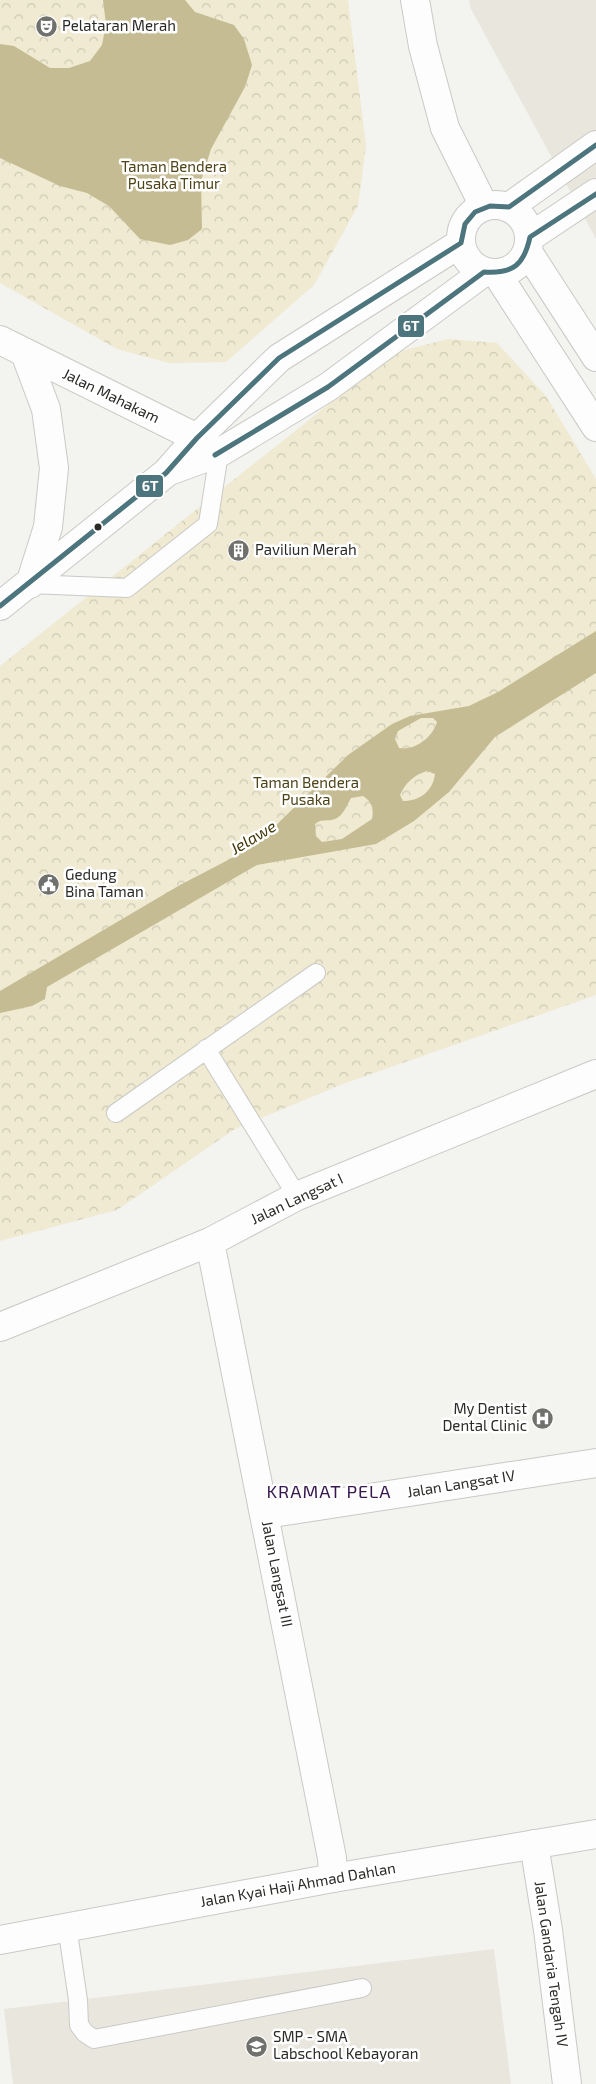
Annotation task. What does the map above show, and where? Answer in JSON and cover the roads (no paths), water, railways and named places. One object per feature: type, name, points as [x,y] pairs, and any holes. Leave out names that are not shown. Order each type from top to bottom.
[{"type":"street","points":[[415,0],[423,46],[446,128],[496,207],[520,214],[527,224],[529,244],[596,357]]},
{"type":"street","points":[[596,145],[496,207],[474,212],[466,220],[462,231],[461,243],[465,255],[473,265],[491,273],[596,427]]},
{"type":"street","points":[[0,606],[30,584],[166,473],[208,446],[328,387],[491,273],[510,271],[520,263],[529,244],[596,193]]},
{"type":"street","points":[[208,446],[279,358],[461,243]]},
{"type":"street","name":"Jalan Mahakam","points":[[0,340],[208,446]]},
{"type":"street","points":[[24,353],[46,409],[54,468],[48,527],[30,584]]},
{"type":"street","name":"Jalan Langsat I","points":[[0,1328],[210,1242],[297,1196],[596,1074]]},
{"type":"street","name":"Jalan Langsat III","points":[[210,1242],[266,1514],[332,1858],[333,1878]]},
{"type":"street","name":"Jalan Langsat IV","points":[[266,1514],[596,1463]]},
{"type":"street","name":"Jalan Kyai Haji Ahmad Dahlan","points":[[0,1940],[333,1878],[596,1834]]},
{"type":"street","name":"Jalan Gandaria Tengah IV","points":[[534,1844],[548,1930],[567,2084]]},
{"type":"lane","points":[[30,584],[127,588],[208,524],[208,446]]},
{"type":"lane","points":[[116,1113],[316,973]]},
{"type":"lane","points":[[206,1049],[297,1196]]},
{"type":"lane","points":[[68,1926],[78,2000],[79,2025],[85,2033],[94,2039],[362,1988]]},
{"type":"place","name":"Pelataran Merah","points":[[46,26]]},
{"type":"place","name":"Paviliun Merah","points":[[239,550]]},
{"type":"place","name":"Gedung Bina Taman","points":[[49,884]]},
{"type":"place","name":"My Dentist Dental Clinic","points":[[543,1418]]},
{"type":"place","name":"SMP - SMA Labschool Kebayoran","points":[[257,2046]]},
{"type":"district","name":"KRAMAT PELA","points":[[329,1492]]},
{"type":"park label","name":"Taman Bendera Pusaka Timur","points":[[174,176]]},
{"type":"park label","name":"Taman Bendera Pusaka","points":[[306,792]]},
{"type":"water label","name":"Jelawe","points":[[253,837]]}]
